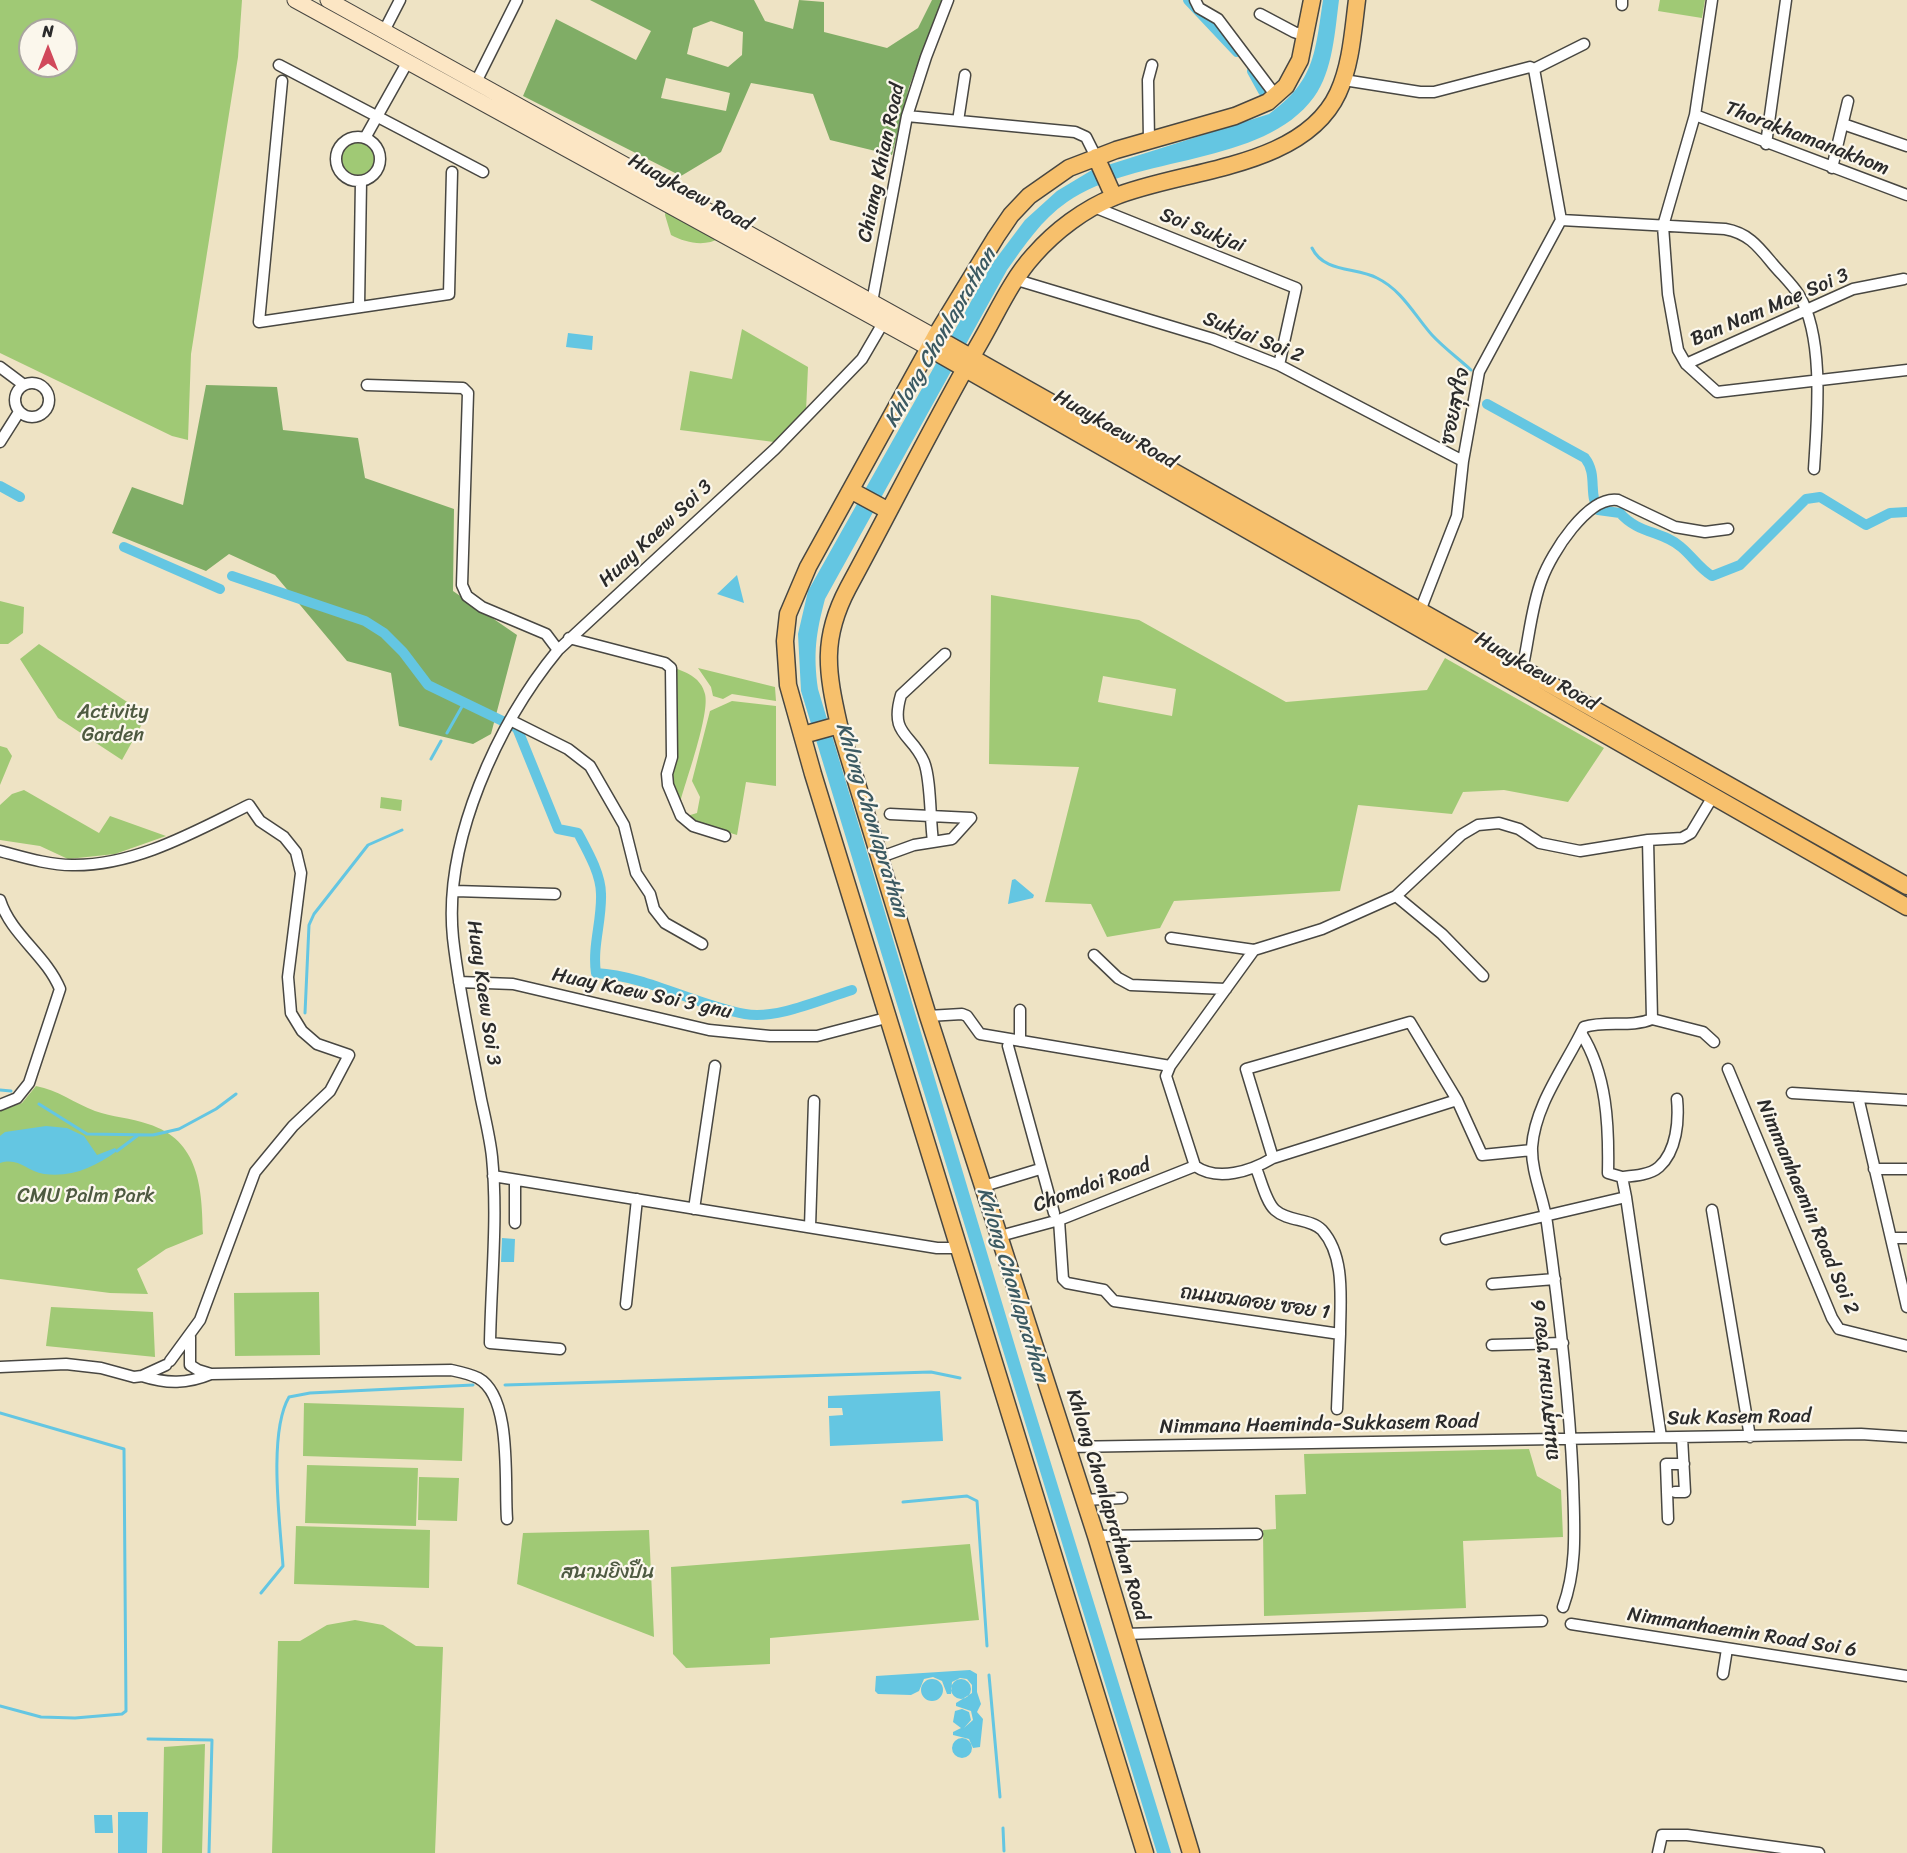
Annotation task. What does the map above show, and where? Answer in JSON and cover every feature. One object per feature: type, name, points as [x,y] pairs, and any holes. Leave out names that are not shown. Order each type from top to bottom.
[{"type":"main road","name":"Huaykaew Road","points":[[295,0],[407,63],[472,89],[872,302],[932,343],[1417,618],[1712,798],[1907,908]]},
{"type":"main road","name":"Huaykaew Road","points":[[328,0],[384,31],[472,89],[883,323],[932,343]]},
{"type":"main road","points":[[1145,1853],[886,1018],[806,734],[788,685],[785,641],[788,614],[808,567],[855,493],[932,343],[1011,215],[1048,181],[1068,168],[1149,140],[1244,113],[1276,96],[1294,74],[1306,36],[1312,0]]},
{"type":"main road","name":"Khlong Chonlaprathan Road","points":[[1191,1853],[1096,1536],[928,1016],[881,857],[836,726],[830,682],[828,640],[843,597],[885,509],[968,363],[1032,257],[1054,234],[1094,207],[1114,197],[1256,157],[1286,144],[1307,131],[1337,96],[1344,80],[1357,0]]},
{"type":"main road","points":[[1096,157],[1114,197]]},
{"type":"main road","points":[[855,493],[885,509]]},
{"type":"main road","name":"Huaykaew Road","points":[[1417,618],[1522,670],[1907,886]]},
{"type":"main road","points":[[806,734],[836,726]]},
{"type":"main road","points":[[1712,798],[1721,783]]},
{"type":"street","points":[[384,31],[400,0]]},
{"type":"street","points":[[472,89],[518,0]]},
{"type":"street","name":"Chiang Khian Road","points":[[872,302],[907,116],[948,0]]},
{"type":"street","points":[[1195,0],[1199,8],[1218,19],[1276,96]]},
{"type":"street","points":[[1712,0],[1695,115],[1663,226],[1673,335],[1686,364],[1717,392],[1907,370]]},
{"type":"street","points":[[1766,144],[1786,0]]},
{"type":"street","points":[[1260,14],[1306,36]]},
{"type":"street","points":[[1344,80],[1420,92],[1434,92],[1530,67],[1534,69],[1584,44]]},
{"type":"street","points":[[365,138],[380,116],[407,63]]},
{"type":"street","points":[[279,65],[483,172]]},
{"type":"street","points":[[1149,140],[1148,80],[1152,65]]},
{"type":"street","points":[[1534,69],[1561,220],[1725,229],[1746,235],[1799,294],[1805,309],[1819,381],[1814,469]]},
{"type":"street","points":[[958,121],[964,75]]},
{"type":"street","points":[[282,81],[259,322],[449,294],[452,172]]},
{"type":"street","points":[[1832,168],[1848,101]]},
{"type":"street","name":"Thorakhamanakhom","points":[[1695,115],[1766,144],[1907,195]]},
{"type":"street","points":[[907,116],[1075,132],[1086,137],[1096,157]]},
{"type":"street","points":[[1843,124],[1907,147]]},
{"type":"street","points":[[351,138],[365,138],[376,146],[380,158],[373,175],[361,181],[347,178],[342,174],[336,161],[337,154],[345,142],[351,138]]},
{"type":"street","points":[[359,307],[361,181]]},
{"type":"street","name":"Soi Sukjai","points":[[1094,207],[1296,288],[1279,365]]},
{"type":"street","name":"ซอยสุขใจ","points":[[1417,618],[1457,516],[1463,461],[1479,372],[1561,220]]},
{"type":"street","name":"Ban Nam Mae Soi 3","points":[[1686,364],[1853,289],[1904,279]]},
{"type":"street","name":"Sukjai Soi 2","points":[[1017,280],[1213,339],[1279,365],[1463,461]]},
{"type":"street","name":"Huay Kaew Soi 3","points":[[560,1349],[490,1343],[492,1156],[459,982],[453,935],[455,891],[461,849],[475,793],[508,725],[542,668],[570,638],[775,448],[862,359],[883,323]]},
{"type":"street","points":[[0,367],[24,385],[40,385],[48,392],[50,403],[47,410],[37,417],[26,417],[19,412],[15,400],[16,394],[24,385]]},
{"type":"street","points":[[368,385],[463,388],[468,393],[462,585],[467,596],[482,607],[546,634],[558,650]]},
{"type":"street","points":[[0,442],[19,412]]},
{"type":"street","points":[[1522,670],[1542,579],[1566,534],[1596,505],[1609,498],[1675,527],[1705,532],[1728,529]]},
{"type":"street","points":[[570,638],[659,662],[671,668],[672,757],[667,774],[668,785],[681,816],[693,826],[725,836]]},
{"type":"street","points":[[933,842],[924,762],[899,728],[899,703],[901,695],[945,654]]},
{"type":"street","points":[[508,725],[568,749],[590,765],[624,825],[636,873],[650,894],[654,909],[665,923],[702,944]]},
{"type":"street","points":[[1172,938],[1254,950],[1322,929],[1396,896],[1461,835],[1478,825],[1499,823],[1519,829],[1540,843],[1580,851],[1648,840],[1683,838],[1691,833],[1712,798]]},
{"type":"street","points":[[0,851],[71,865],[101,863],[178,840],[249,806],[260,822],[284,837],[296,852],[301,873],[288,977],[291,1013],[302,1031],[317,1044],[349,1055],[330,1092],[292,1126],[255,1172],[218,1276],[200,1320],[190,1337],[168,1363],[138,1377]]},
{"type":"street","points":[[881,857],[898,849],[952,838],[971,818],[929,814],[890,814]]},
{"type":"street","points":[[1648,840],[1652,1019]]},
{"type":"street","points":[[455,891],[555,894]]},
{"type":"street","points":[[1396,896],[1442,934],[1483,976]]},
{"type":"street","points":[[0,900],[9,919],[47,966],[60,989],[29,1083],[17,1098],[0,1106]]},
{"type":"street","points":[[1254,950],[1170,1066],[1166,1076],[1167,1085],[1195,1166],[1203,1171],[1219,1174],[1256,1168],[1272,1158],[1457,1100]]},
{"type":"street","points":[[1094,955],[1118,978],[1131,985],[1226,988]]},
{"type":"street","name":"Huay Kaew Soi 3 gnu","points":[[459,982],[513,984],[709,1030],[817,1036],[886,1018]]},
{"type":"street","points":[[1020,1010],[1020,1041]]},
{"type":"street","points":[[928,1016],[962,1014],[967,1016],[980,1034],[1170,1066]]},
{"type":"street","points":[[1272,1158],[1246,1069],[1410,1022],[1457,1100],[1482,1155],[1532,1150],[1540,1114],[1584,1027],[1596,1023],[1643,1023],[1652,1019],[1703,1032],[1714,1042]]},
{"type":"street","points":[[1581,1033],[1592,1049],[1604,1094],[1609,1139],[1608,1173],[1622,1177],[1641,1175],[1658,1168],[1668,1156],[1679,1117],[1677,1099]]},
{"type":"street","points":[[1008,1046],[1040,1170],[1057,1216]]},
{"type":"street","points":[[694,1209],[715,1066]]},
{"type":"street","name":"Nimmanhaemin Road Soi 2","points":[[1728,1069],[1832,1318],[1839,1329],[1907,1346]]},
{"type":"street","points":[[1792,1092],[1907,1100]]},
{"type":"street","points":[[1858,1097],[1907,1307]]},
{"type":"street","points":[[810,1227],[814,1101]]},
{"type":"street","name":"ถนนสุขเกษม ซอย 6","points":[[1532,1150],[1546,1217],[1555,1279],[1571,1438],[1575,1547],[1571,1586],[1563,1607]]},
{"type":"street","name":"Chomdoi Road","points":[[1000,1236],[1195,1166]]},
{"type":"street","name":"ถนนชมดอย ซอย 1","points":[[1057,1216],[1063,1279],[1067,1283],[1104,1290],[1114,1300],[1340,1334],[1340,1293],[1337,1260],[1333,1248],[1321,1229],[1286,1217],[1274,1210],[1256,1168]]},
{"type":"street","points":[[1874,1169],[1907,1169]]},
{"type":"street","points":[[984,1186],[1040,1170]]},
{"type":"street","points":[[493,1176],[937,1248],[957,1248]]},
{"type":"street","points":[[1622,1177],[1661,1437]]},
{"type":"street","points":[[515,1180],[515,1223]]},
{"type":"street","points":[[1446,1239],[1626,1197]]},
{"type":"street","points":[[626,1304],[637,1199]]},
{"type":"street","points":[[1712,1210],[1750,1437]]},
{"type":"street","points":[[1891,1238],[1907,1238]]},
{"type":"street","points":[[1492,1284],[1555,1279]]},
{"type":"street","points":[[1337,1409],[1340,1334]]},
{"type":"street","points":[[190,1337],[190,1365],[211,1374],[451,1370],[479,1378],[490,1389],[498,1404],[503,1427],[507,1519]]},
{"type":"street","points":[[1492,1345],[1563,1343]]},
{"type":"street","points":[[0,1367],[66,1364],[101,1368],[178,1383],[196,1380],[211,1374]]},
{"type":"street","name":"Suk Kasem Road","points":[[1571,1438],[1861,1434],[1907,1437]]},
{"type":"street","points":[[1675,1492],[1685,1492],[1683,1437]]},
{"type":"street","name":"Nimmana Haeminda-Sukkasem Road","points":[[1067,1447],[1571,1438]]},
{"type":"street","points":[[1668,1519],[1666,1464],[1684,1464]]},
{"type":"street","points":[[1084,1500],[1122,1498]]},
{"type":"street","points":[[1096,1536],[1257,1534]]},
{"type":"street","points":[[1125,1634],[1542,1622]]},
{"type":"street","name":"Nimmanhaemin Road Soi 6","points":[[1571,1624],[1907,1676]]},
{"type":"street","points":[[1723,1674],[1727,1649]]},
{"type":"street","points":[[1658,1853],[1662,1835],[1687,1835],[1760,1840],[1819,1853]]},
{"type":"green space","points":[[0,0],[242,0],[238,57],[191,354],[188,440],[172,436],[0,353]]},
{"type":"green space","points":[[590,0],[754,0],[765,21],[793,29],[799,0],[824,2],[824,32],[887,48],[918,28],[932,0],[942,0],[909,87],[892,155],[830,140],[813,94],[751,83],[721,152],[681,176],[523,96],[556,19],[636,60],[651,31]],"holes":[[[711,21],[743,32],[742,55],[728,67],[687,54],[693,28]],[[666,78],[730,93],[726,111],[661,98]]]},
{"type":"green space","points":[[1660,0],[1705,0],[1702,18],[1658,11]]},
{"type":"green space","points":[[358,143],[369,148],[374,159],[369,170],[358,175],[347,170],[342,159],[347,148]]},
{"type":"green space","points":[[666,208],[720,238],[696,243],[671,235],[665,215]]},
{"type":"green space","points":[[742,329],[808,367],[806,411],[774,442],[680,430],[690,371],[732,379]]},
{"type":"green space","points":[[206,385],[277,387],[283,430],[358,438],[365,478],[454,509],[453,591],[517,635],[491,734],[473,744],[399,726],[391,673],[347,661],[275,575],[229,554],[206,571],[112,533],[132,487],[183,505]]},
{"type":"green space","points":[[991,595],[1139,620],[1286,702],[1427,690],[1445,658],[1604,748],[1568,802],[1504,790],[1463,792],[1452,814],[1358,805],[1340,891],[1174,901],[1160,928],[1107,937],[1091,904],[1045,902],[1079,767],[989,764]],"holes":[[[1103,676],[1176,689],[1172,716],[1098,702]]]},
{"type":"green space","points":[[0,601],[24,607],[23,633],[8,644],[0,644]]},
{"type":"green space","name":"Activity Garden","points":[[39,644],[147,715],[122,760],[58,718],[20,659]]},
{"type":"green space","points":[[675,668],[697,680],[703,688],[706,703],[701,731],[680,803],[670,777],[678,756]]},
{"type":"green space","points":[[698,668],[775,687],[776,701],[732,694],[723,699],[713,696],[711,687]]},
{"type":"green space","points":[[732,701],[776,706],[776,786],[746,782],[737,835],[694,822],[687,816],[697,813],[700,797],[692,781],[710,711]]},
{"type":"green space","points":[[0,746],[7,748],[12,756],[0,785]]},
{"type":"green space","points":[[24,790],[99,833],[110,816],[166,836],[115,854],[68,859],[40,846],[0,840],[0,805],[12,794]]},
{"type":"green space","points":[[381,797],[402,800],[401,811],[380,808]]},
{"type":"green space","name":"CMU Palm Park","points":[[36,1086],[52,1090],[95,1111],[142,1122],[165,1131],[188,1154],[199,1184],[203,1234],[166,1249],[137,1269],[148,1294],[110,1293],[0,1279],[0,1111],[22,1103]]},
{"type":"green space","points":[[319,1292],[320,1355],[235,1356],[234,1293]]},
{"type":"green space","points":[[51,1307],[153,1312],[155,1357],[46,1346]]},
{"type":"green space","points":[[304,1403],[464,1408],[462,1461],[303,1456]]},
{"type":"green space","points":[[1529,1449],[1537,1476],[1561,1490],[1563,1537],[1463,1541],[1466,1608],[1264,1616],[1263,1530],[1276,1529],[1275,1495],[1306,1494],[1304,1454]]},
{"type":"green space","points":[[307,1465],[418,1468],[416,1526],[305,1523]]},
{"type":"green space","points":[[419,1477],[459,1478],[457,1521],[418,1520]]},
{"type":"green space","points":[[296,1526],[430,1530],[429,1588],[294,1584]]},
{"type":"green space","name":"สนามยิงปืน","points":[[649,1530],[654,1637],[517,1584],[523,1533]]},
{"type":"green space","points":[[970,1544],[979,1620],[770,1638],[770,1664],[686,1668],[673,1654],[671,1567]]},
{"type":"green space","points":[[355,1620],[383,1625],[416,1646],[443,1647],[435,1853],[272,1853],[278,1641],[300,1641],[327,1625]]},
{"type":"green space","points":[[205,1744],[202,1853],[162,1853],[164,1747]]},
{"type":"water","points":[[1323,0],[1339,0],[1329,63],[1314,97],[1292,120],[1264,136],[1232,148],[1128,175],[1095,187],[1067,202],[1034,233],[1007,270],[825,599],[816,643],[818,689],[1021,1366],[1171,1853],[1157,1853],[801,691],[798,634],[808,591],[992,264],[1025,220],[1057,191],[1092,170],[1269,114],[1296,90],[1304,77],[1315,51]]},
{"type":"water","points":[[568,333],[593,336],[592,350],[566,347]]},
{"type":"water","points":[[737,575],[744,603],[717,594]]},
{"type":"water","points":[[1015,879],[1034,895],[1033,898],[1008,904],[1012,880]]},
{"type":"water","points":[[46,1126],[67,1128],[84,1136],[97,1155],[115,1148],[117,1151],[82,1170],[64,1174],[44,1174],[18,1163],[0,1163],[0,1136],[5,1132]]},
{"type":"water","points":[[502,1238],[515,1239],[514,1262],[501,1262]]},
{"type":"water","points":[[940,1391],[943,1441],[830,1446],[829,1416],[843,1415],[842,1408],[828,1408],[828,1396]]},
{"type":"water","points":[[970,1670],[977,1674],[977,1692],[981,1704],[977,1712],[983,1719],[980,1747],[973,1748],[969,1739],[953,1735],[953,1732],[961,1728],[953,1722],[955,1711],[962,1709],[969,1712],[971,1720],[964,1728],[973,1720],[971,1711],[956,1706],[956,1703],[972,1693],[972,1685],[967,1679],[960,1678],[952,1682],[951,1694],[947,1694],[942,1681],[933,1677],[924,1679],[919,1691],[911,1695],[878,1694],[875,1691],[876,1676]]},
{"type":"water","points":[[928,1679],[936,1679],[943,1686],[943,1694],[936,1701],[928,1701],[921,1694],[921,1686]]},
{"type":"water","points":[[961,1679],[968,1682],[971,1689],[968,1696],[961,1699],[954,1696],[951,1689],[954,1682]]},
{"type":"water","points":[[962,1738],[969,1741],[972,1748],[969,1755],[962,1758],[955,1755],[952,1748],[955,1741]]},
{"type":"water","points":[[118,1812],[148,1812],[147,1853],[118,1853]]},
{"type":"water","points":[[94,1815],[112,1815],[113,1833],[95,1833]]},
{"type":"waterway","points":[[1188,0],[1237,52]]},
{"type":"waterway","points":[[1252,71],[1263,91]]},
{"type":"waterway","points":[[1312,248],[1324,262],[1377,278],[1394,289],[1437,340],[1471,370]]},
{"type":"waterway","points":[[1487,404],[1585,458],[1591,471],[1595,504],[1598,510],[1620,513],[1642,529],[1674,542],[1712,576],[1740,565],[1806,499],[1820,497],[1866,525],[1890,513],[1907,512]]},
{"type":"waterway","points":[[0,486],[20,497]]},
{"type":"waterway","points":[[124,547],[220,589]]},
{"type":"waterway","points":[[232,576],[365,621],[384,633],[403,652],[428,685],[517,728],[558,829],[578,833],[596,870],[601,894],[595,953],[596,973],[634,979],[726,1010],[757,1015],[785,1011],[852,990]]},
{"type":"waterway","points":[[447,733],[464,703]]},
{"type":"waterway","points":[[431,759],[441,741]]},
{"type":"waterway","points":[[305,1013],[309,925],[314,914],[368,845],[402,830]]},
{"type":"waterway","points":[[0,1090],[11,1091]]},
{"type":"waterway","points":[[39,1104],[87,1134],[153,1135],[179,1129],[216,1109],[236,1094]]},
{"type":"waterway","points":[[117,1151],[137,1136]]},
{"type":"waterway","points":[[505,1385],[931,1372],[960,1378]]},
{"type":"waterway","points":[[261,1593],[283,1566],[277,1455],[283,1413],[289,1397],[310,1393],[473,1385]]},
{"type":"waterway","points":[[0,1413],[124,1449],[126,1711],[122,1714],[75,1718],[41,1717],[0,1706]]},
{"type":"waterway","points":[[903,1502],[967,1496],[977,1501],[987,1646]]},
{"type":"waterway","points":[[989,1675],[1000,1797]]},
{"type":"waterway","points":[[148,1739],[212,1740],[209,1853]]},
{"type":"waterway","points":[[1003,1828],[1004,1851]]},
{"type":"water label","name":"Khlong Chonlaprathan","points":[[941,338]]},
{"type":"water label","name":"Khlong Chonlaprathan","points":[[871,820]]},
{"type":"water label","name":"Khlong Chonlaprathan","points":[[1012,1285]]}]
